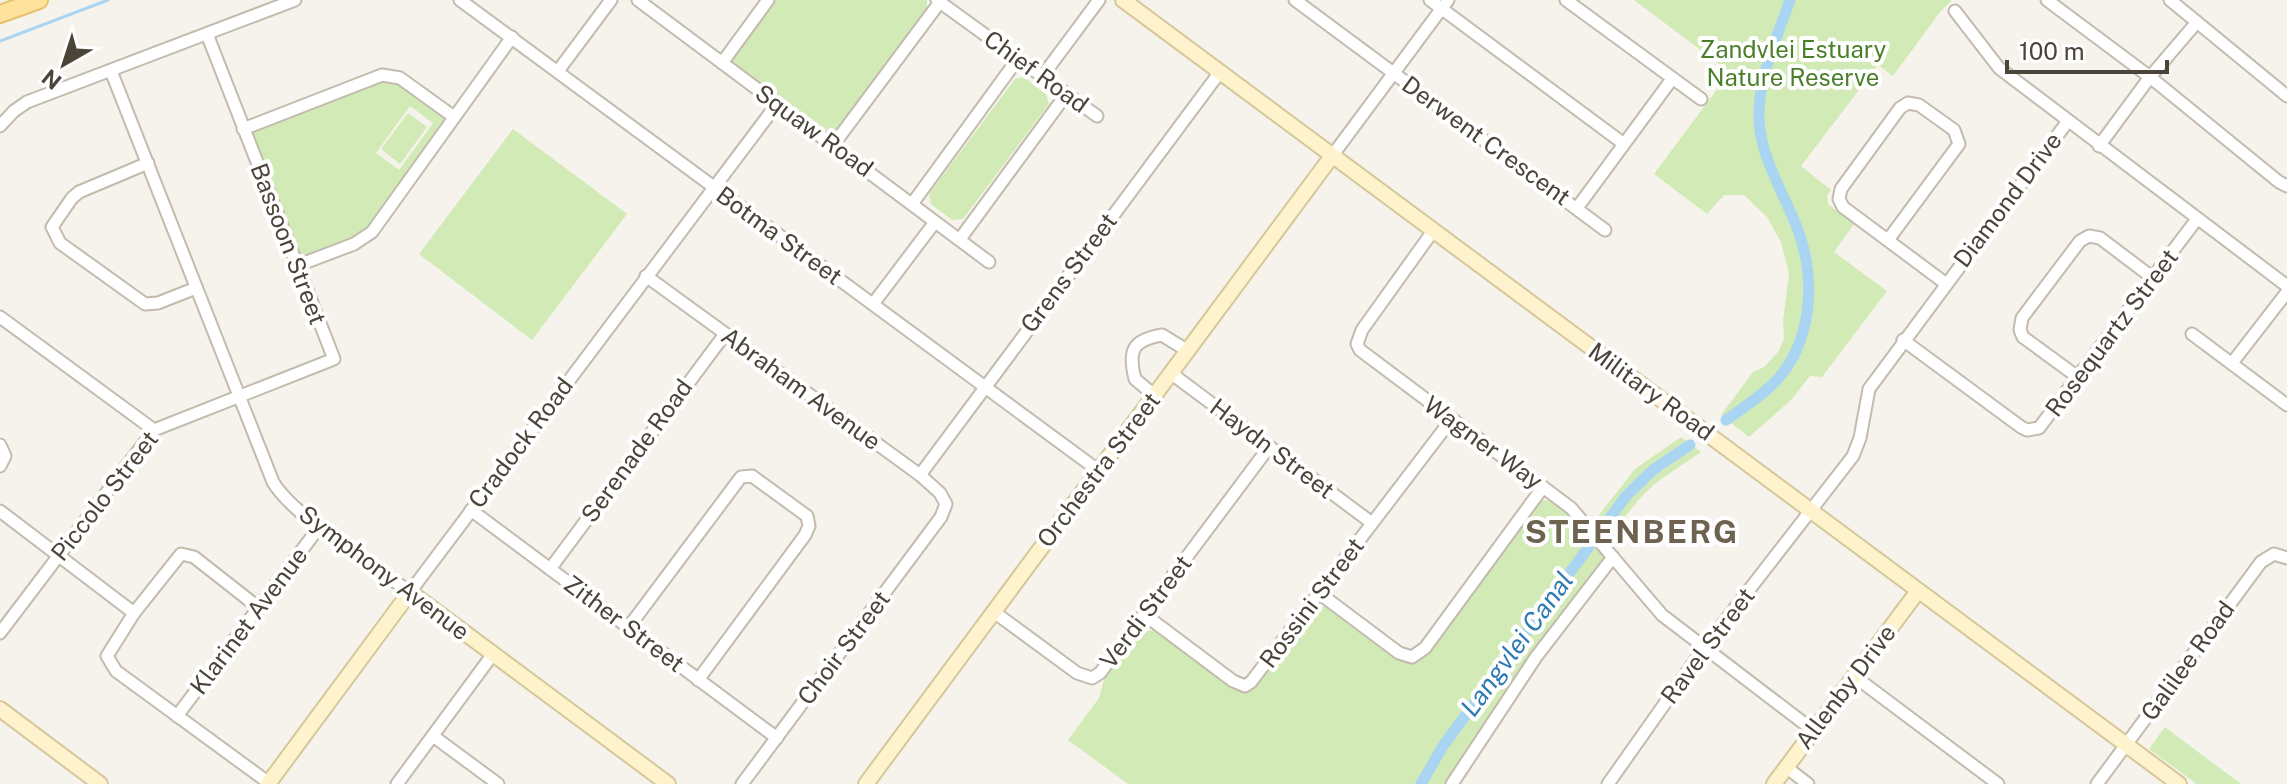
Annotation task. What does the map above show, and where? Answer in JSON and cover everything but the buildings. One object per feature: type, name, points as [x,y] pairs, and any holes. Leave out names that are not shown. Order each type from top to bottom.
[{"type":"main road","points":[[0,14],[39,0]]},
{"type":"street","points":[[0,126],[27,102],[295,0]]},
{"type":"street","name":"Botma Street","points":[[460,0],[1099,471]]},
{"type":"street","points":[[558,71],[611,0]]},
{"type":"street","points":[[722,63],[768,0]]},
{"type":"street","points":[[1041,78],[1099,0]]},
{"type":"street","name":"Military Road","points":[[1123,0],[2179,784]]},
{"type":"street","name":"Derwent Crescent","points":[[1295,0],[1605,230]]},
{"type":"street","points":[[1430,0],[1445,4],[1624,144]]},
{"type":"street","points":[[1566,0],[1701,99]]},
{"type":"street","points":[[2047,0],[2287,186]]},
{"type":"street","points":[[2170,0],[2287,96]]},
{"type":"street","points":[[834,144],[938,1]]},
{"type":"street","name":"Chief Road","points":[[938,1],[1065,96],[1097,116]]},
{"type":"street","name":"Squaw Road","points":[[643,2],[989,262]]},
{"type":"street","points":[[1332,156],[1445,4]]},
{"type":"street","points":[[1955,11],[1999,68],[2068,121]]},
{"type":"street","points":[[2099,146],[2150,77],[2197,22]]},
{"type":"street","name":"Bassoon Street","points":[[207,34],[334,359],[239,397]]},
{"type":"street","points":[[296,266],[354,244],[372,232],[512,37]]},
{"type":"street","points":[[912,204],[1017,60]]},
{"type":"street","name":"Symphony Avenue","points":[[111,71],[278,491],[320,526],[668,784]]},
{"type":"street","name":"Grens Street","points":[[920,475],[1220,72]]},
{"type":"street","points":[[243,129],[382,75],[406,82],[454,117]]},
{"type":"street","name":"Derwent Crescent","points":[[1577,208],[1672,79]]},
{"type":"street","points":[[960,239],[1065,96]]},
{"type":"street","points":[[1888,240],[1959,144],[1956,132],[1916,103],[1900,108],[1838,195],[1843,207],[1945,283]]},
{"type":"street","name":"Cradock Road","points":[[268,783],[777,104]]},
{"type":"street","name":"Diamond Drive","points":[[1811,511],[1853,456],[1860,438],[1865,397],[1903,340],[2068,121],[2287,286]]},
{"type":"street","name":"Orchestra Street","points":[[866,784],[1332,156]]},
{"type":"street","points":[[148,163],[79,192],[56,218],[52,227],[54,235],[66,248],[145,304],[158,303],[196,288]]},
{"type":"street","name":"Rosequartz Street","points":[[1903,340],[2027,430],[2034,430],[2044,424],[2197,219]]},
{"type":"street","points":[[873,304],[935,222]]},
{"type":"street","name":"Wagner Way","points":[[1433,231],[1362,330],[1357,344],[1366,357],[1577,513],[1662,615],[1814,731]]},
{"type":"street","points":[[2079,378],[2023,337],[2020,327],[2022,318],[2080,241],[2089,236],[2100,238],[2153,278]]},
{"type":"street","name":"Abraham Avenue","points":[[646,276],[920,475],[940,493],[946,504],[944,510]]},
{"type":"street","points":[[2232,363],[2287,292]]},
{"type":"street","points":[[0,317],[154,430]]},
{"type":"street","name":"Serenade Road","points":[[550,569],[725,334]]},
{"type":"street","points":[[2192,334],[2287,405]]},
{"type":"street","points":[[1155,396],[1135,379],[1131,357],[1133,351],[1143,338],[1162,335],[1188,351]]},
{"type":"street","name":"Haydn Street","points":[[1172,374],[1372,523]]},
{"type":"street","name":"Piccolo Street","points":[[0,633],[154,430],[239,397]]},
{"type":"street","name":"Rossini Street","points":[[1145,615],[1233,681],[1245,686],[1256,677],[1451,420]]},
{"type":"street","points":[[0,445],[5,456],[0,466]]},
{"type":"street","name":"Verdi Street","points":[[994,612],[1077,673],[1092,678],[1106,667],[1269,447]]},
{"type":"street","points":[[628,628],[741,477],[752,476],[807,516],[809,526],[805,535],[698,680]]},
{"type":"street","points":[[1319,593],[1399,653],[1412,657],[1425,648],[1543,487]]},
{"type":"street","name":"Zither Street","points":[[471,510],[777,738]]},
{"type":"street","name":"Choir Street","points":[[742,784],[944,510]]},
{"type":"street","points":[[0,511],[134,613]]},
{"type":"street","name":"Ravel Street","points":[[1608,784],[1704,648],[1811,511]]},
{"type":"street","name":"Klarinet Avenue","points":[[177,716],[320,526]]},
{"type":"street","points":[[259,608],[198,560],[184,553],[175,559],[134,613],[111,645],[107,656],[116,671],[268,783]]},
{"type":"street","name":"Galilee Road","points":[[2097,784],[2261,562],[2274,554],[2287,558]]},
{"type":"street","points":[[1452,784],[1536,657],[1613,557]]},
{"type":"street","name":"Allenby Drive","points":[[1774,784],[1918,591]]},
{"type":"street","points":[[397,784],[493,654]]},
{"type":"street","points":[[1854,676],[1998,784]]},
{"type":"street","points":[[0,709],[100,784]]},
{"type":"street","points":[[433,736],[498,784]]},
{"type":"street","points":[[1786,767],[1808,784]]},
{"type":"green space","points":[[774,0],[927,0],[927,13],[838,132],[825,135],[736,68],[732,61]]},
{"type":"green space","name":"Zandvlei Estuary Nature Reserve","points":[[1634,0],[1952,0],[1893,76],[1878,65],[1801,166],[1831,190],[1827,196],[1828,204],[1854,224],[1834,252],[1887,291],[1822,377],[1810,376],[1791,400],[1749,437],[1721,415],[1753,372],[1764,367],[1778,352],[1784,339],[1783,320],[1789,274],[1781,242],[1767,217],[1744,195],[1724,195],[1707,214],[1654,174],[1730,72]]},
{"type":"green space","points":[[1023,77],[1046,94],[1049,104],[963,219],[952,220],[931,204],[929,194],[1015,79]]},
{"type":"green space","points":[[389,80],[401,84],[443,116],[445,125],[365,231],[311,254],[299,254],[252,134],[256,129],[377,81]],"holes":[[[410,106],[433,123],[399,170],[376,153]]]},
{"type":"green space","points":[[408,113],[427,127],[400,164],[381,149]]},
{"type":"green space","points":[[513,129],[627,214],[532,340],[419,254]]},
{"type":"green space","points":[[1681,437],[1701,452],[1657,482],[1610,535],[1604,534],[1595,520],[1635,469]]},
{"type":"green space","points":[[1543,500],[1560,506],[1580,523],[1596,543],[1604,560],[1450,784],[1128,784],[1068,740],[1099,698],[1105,676],[1137,633],[1155,630],[1234,690],[1246,691],[1256,686],[1313,610],[1320,606],[1330,607],[1413,661],[1424,656],[1535,505]]},
{"type":"green space","points":[[2165,727],[2241,784],[2197,784],[2149,749]]},
{"type":"waterway","points":[[0,41],[108,0]]},
{"type":"waterway","name":"Langvlei Canal","points":[[1726,420],[1775,382],[1787,366],[1797,349],[1807,311],[1808,271],[1804,252],[1767,156],[1759,113],[1763,80],[1790,0]]},
{"type":"waterway","name":"Langvlei Canal","points":[[1421,784],[1443,746],[1626,496],[1654,469],[1690,445]]},
{"type":"district","name":"STEENBERG","points":[[1632,532]]}]
